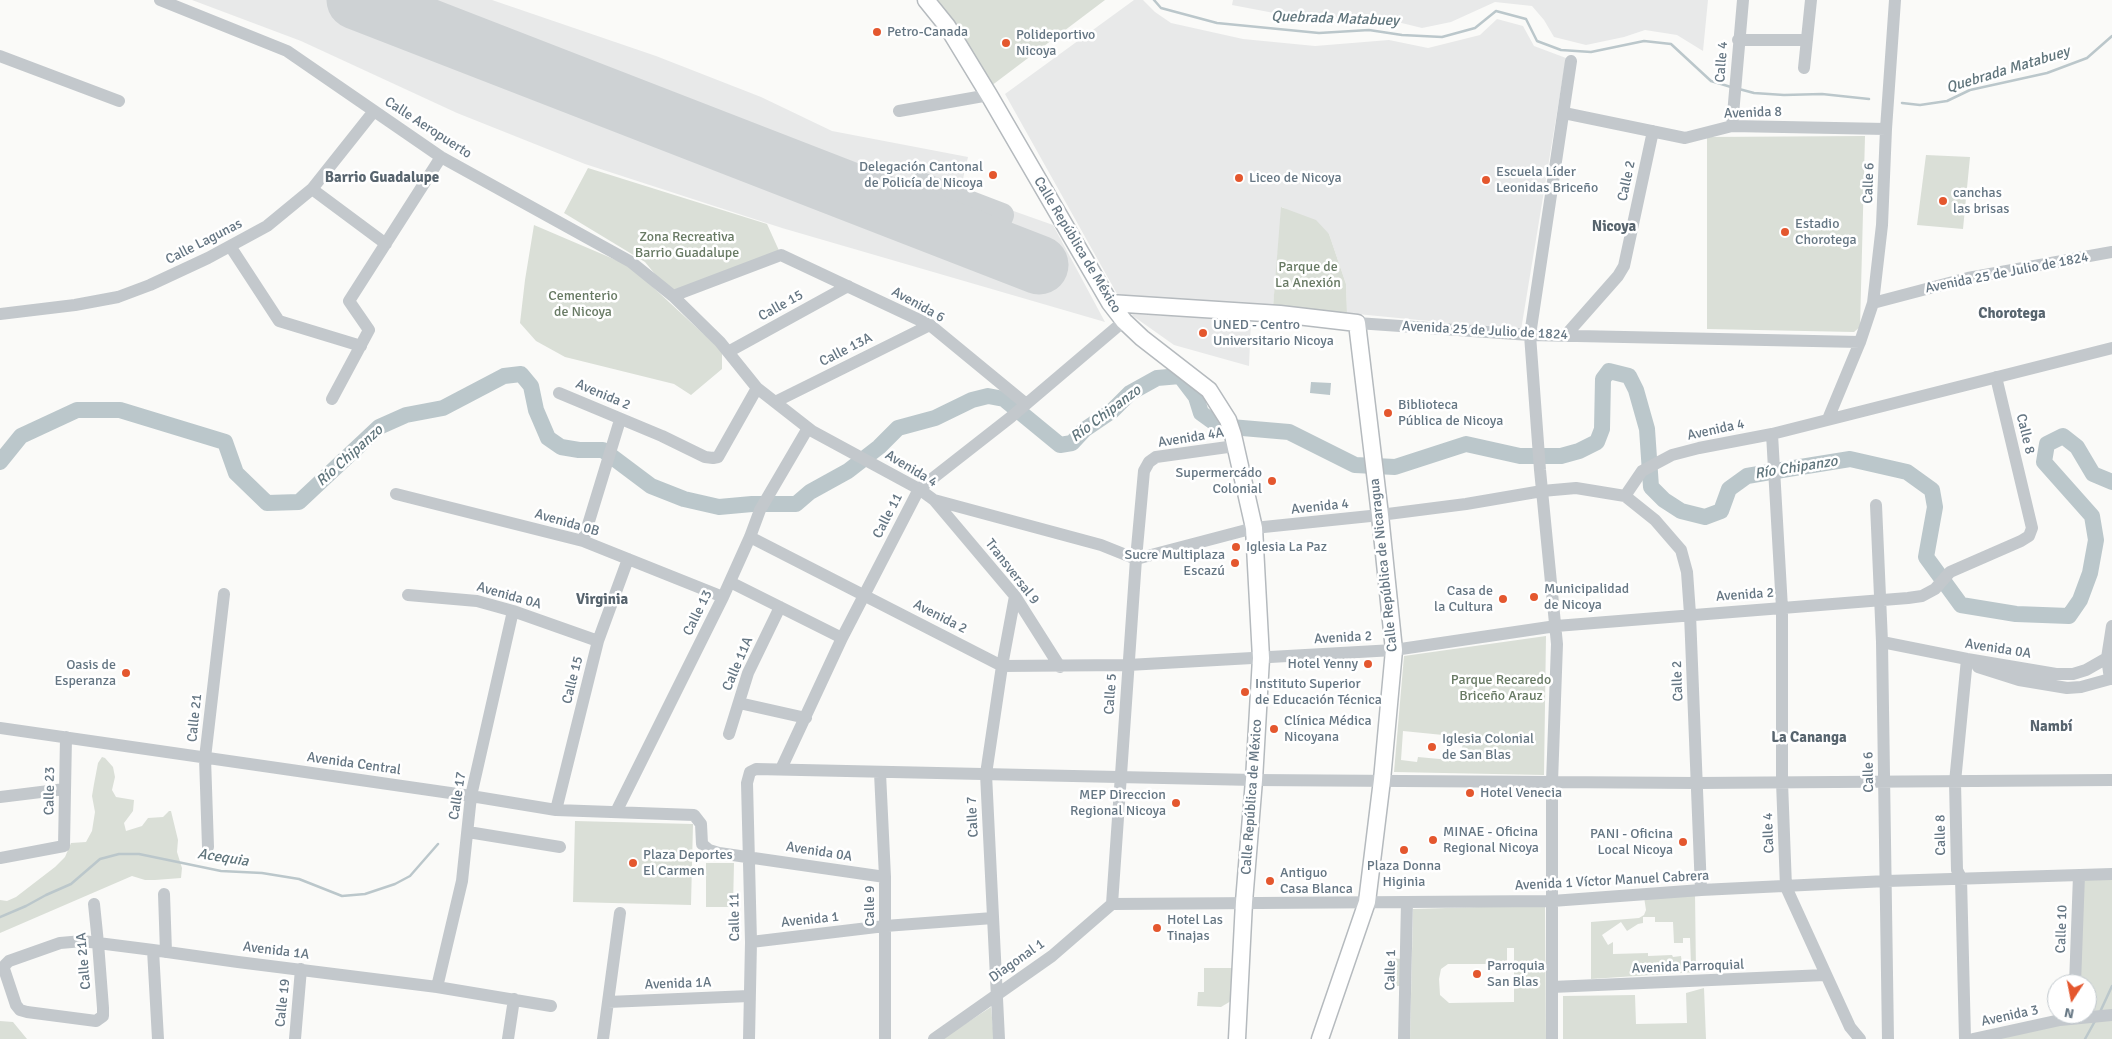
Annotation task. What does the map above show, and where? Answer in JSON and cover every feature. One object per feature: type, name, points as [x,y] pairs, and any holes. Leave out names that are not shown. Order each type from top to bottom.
[{"type":"main road","name":"Calle República de México","points":[[926,0],[947,26],[989,95],[1110,303],[1124,322],[1142,338],[1208,390],[1228,420],[1254,528],[1261,658],[1244,902],[1237,1039]]},
{"type":"main road","name":"Avenida 25 de Julio de 1824","points":[[1110,303],[1280,314],[1357,323]]},
{"type":"main road","name":"Calle República de Nicaragua","points":[[1320,1039],[1366,902],[1382,780],[1394,650],[1357,323]]},
{"type":"street","name":"Calle Aeropuerto","points":[[160,0],[286,51],[441,156],[631,262],[673,296]]},
{"type":"street","name":"Calle 4","points":[[1732,126],[1738,40],[1743,0]]},
{"type":"street","points":[[1804,68],[1811,0]]},
{"type":"street","name":"Calle 6","points":[[1828,419],[1860,342],[1873,303],[1882,225],[1894,0]]},
{"type":"street","points":[[1738,40],[1807,40]]},
{"type":"street","points":[[0,56],[119,101]]},
{"type":"street","points":[[1552,1039],[1552,782],[1556,626],[1540,470],[1530,335],[1571,61]]},
{"type":"street","points":[[899,111],[989,95]]},
{"type":"street","name":"Calle Lagunas","points":[[0,314],[75,305],[118,297],[150,285],[267,226],[312,189],[374,111]]},
{"type":"street","name":"Avenida 8","points":[[1564,112],[1685,138],[1732,126],[1886,129]]},
{"type":"street","name":"Calle 2","points":[[1565,336],[1618,276],[1624,266],[1653,131]]},
{"type":"street","points":[[332,399],[369,330],[349,301],[441,156]]},
{"type":"street","points":[[312,189],[386,244]]},
{"type":"street","points":[[230,246],[279,321],[361,346]]},
{"type":"street","name":"Avenida 25 de Julio de 1824","points":[[1873,303],[1968,278],[2112,252]]},
{"type":"street","name":"Avenida 6","points":[[673,296],[781,255],[930,325],[1024,406]]},
{"type":"street","name":"Calle 15","points":[[728,352],[848,286]]},
{"type":"street","name":"Avenida 4","points":[[673,296],[728,352],[757,388],[808,428],[919,489],[934,500],[1101,545],[1136,558],[1254,528],[1380,516],[1542,491],[1576,488],[1625,496],[1642,470],[1660,460],[1699,448],[1772,434],[2112,348]]},
{"type":"street","name":"Calle 11","points":[[749,1039],[751,942],[747,783],[750,772],[756,769],[781,769],[842,638],[919,489],[1011,417],[1124,322]]},
{"type":"street","name":"Avenida 25 de Julio de 1824","points":[[1357,323],[1530,335],[1860,342]]},
{"type":"street","name":"Calle 13A","points":[[775,402],[930,325]]},
{"type":"street","name":"Calle 8","points":[[1996,377],[2032,528]]},
{"type":"street","name":"Avenida 2","points":[[559,393],[662,436],[705,457],[718,457],[757,388]]},
{"type":"street","points":[[583,541],[620,420]]},
{"type":"street","name":"Calle 13","points":[[616,812],[723,597],[760,510],[808,428]]},
{"type":"street","name":"Calle 4","points":[[1772,434],[1782,608],[1782,782],[1786,887],[1850,1027],[1860,1039]]},
{"type":"street","name":"Avenida 4A","points":[[1141,487],[1144,470],[1149,462],[1156,457],[1234,441]]},
{"type":"street","name":"Calle 5","points":[[1112,904],[1141,487]]},
{"type":"street","name":"Avenida 0B","points":[[396,494],[583,541],[723,597]]},
{"type":"street","name":"Calle 2","points":[[1625,496],[1655,520],[1682,550],[1687,572],[1701,890]]},
{"type":"street","name":"Transversal 9","points":[[934,500],[1015,596],[1060,667]]},
{"type":"street","name":"Calle 6","points":[[1876,505],[1882,642],[1888,1039]]},
{"type":"street","name":"Avenida 2","points":[[750,537],[1002,666],[1060,667],[1394,650],[1556,626],[1922,596],[1935,589],[1950,572],[2021,541],[2029,536],[2032,528]]},
{"type":"street","name":"Calle 15","points":[[556,810],[598,641],[628,559]]},
{"type":"street","points":[[730,582],[842,638]]},
{"type":"street","name":"Calle 21","points":[[208,847],[205,758],[224,594]]},
{"type":"street","name":"Avenida 0A","points":[[408,595],[477,601],[513,611],[598,641]]},
{"type":"street","name":"Calle 7","points":[[999,1039],[986,774],[1002,666],[1015,596]]},
{"type":"street","name":"Calle 11A","points":[[729,734],[748,673],[780,607]]},
{"type":"street","name":"Calle 17","points":[[437,987],[462,881],[472,796],[513,611]]},
{"type":"street","points":[[2111,679],[2107,658],[2112,626]]},
{"type":"street","name":"Avenida 0A","points":[[1882,642],[1966,661],[2056,674],[2073,674],[2086,670],[2107,658]]},
{"type":"street","name":"Calle 8","points":[[1964,1039],[1962,878],[1956,870],[1955,782],[1966,661]]},
{"type":"street","name":"Avenida 0A","points":[[1966,661],[2020,680],[2050,686],[2081,687],[2111,679]]},
{"type":"street","points":[[739,703],[806,718]]},
{"type":"street","name":"Avenida Central","points":[[0,728],[472,796],[556,810],[694,815],[701,824],[702,844],[709,850],[719,853]]},
{"type":"street","name":"Calle 23","points":[[0,858],[64,846],[66,737]]},
{"type":"street","points":[[781,769],[880,773],[1254,780],[1697,783],[2112,780]]},
{"type":"street","name":"Calle 9","points":[[880,773],[885,877],[885,1039]]},
{"type":"street","points":[[0,797],[65,789]]},
{"type":"street","points":[[468,832],[560,847]]},
{"type":"street","name":"Avenida 0A","points":[[719,853],[885,877]]},
{"type":"street","name":"Avenida 1 Víctor Manuel Cabrera","points":[[1112,904],[1552,901],[1701,890],[1887,881],[2112,874]]},
{"type":"street","name":"Calle 10","points":[[2075,974],[2079,875]]},
{"type":"street","points":[[158,1039],[159,951],[164,894]]},
{"type":"street","name":"Calle 1","points":[[1404,1039],[1407,902]]},
{"type":"street","name":"Calle 21A","points":[[20,1010],[96,1021],[103,1016],[94,904]]},
{"type":"street","name":"Diagonal 1","points":[[934,1039],[1052,956],[1112,904]]},
{"type":"street","points":[[603,1039],[620,913]]},
{"type":"street","name":"Avenida 1","points":[[751,942],[885,926],[993,918]]},
{"type":"street","name":"Avenida 1A","points":[[20,1010],[16,1005],[4,969],[9,961],[60,943],[83,941],[437,987],[551,1006]]},
{"type":"street","name":"Calle 19","points":[[295,1039],[302,969]]},
{"type":"street","name":"Avenida Parroquial","points":[[1552,987],[1825,975]]},
{"type":"street","name":"Avenida 1A","points":[[608,1002],[749,996]]},
{"type":"street","points":[[508,1039],[514,999]]},
{"type":"street","name":"Avenida 3","points":[[2097,1016],[2112,1015]]},
{"type":"street","name":"Avenida 3","points":[[1973,1039],[2047,1021]]},
{"type":"shaded area","points":[[192,0],[492,0],[656,56],[761,97],[832,131],[968,157],[960,192],[1053,225],[1105,322],[782,228],[585,164],[457,113],[301,41]]},
{"type":"shaded area","name":"Liceo de Nicoya","points":[[1134,0],[1143,0],[1155,12],[1171,23],[1243,39],[1315,46],[1389,40],[1428,48],[1480,35],[1497,19],[1523,26],[1534,46],[1566,58],[1521,330],[1347,313],[1346,284],[1329,234],[1282,207],[1273,307],[1121,301],[1005,94]]},
{"type":"shaded area","points":[[1233,0],[1708,0],[1703,51],[1677,35],[1645,30],[1624,37],[1586,45],[1554,37],[1544,20],[1532,6],[1495,2],[1451,22],[1422,28],[1369,15],[1316,21],[1232,5]]},
{"type":"shaded area","name":"UNED - Centro Universitario Nicoya","points":[[1132,314],[1251,320],[1249,366],[1174,345]]},
{"type":"shaded area","points":[[1311,382],[1331,383],[1330,395],[1310,393]]},
{"type":"green space","name":"Polideportivo Nicoya","points":[[938,0],[1105,0],[991,86]]},
{"type":"green space","name":"Estadio Chorotega","points":[[1865,136],[1860,327],[1854,332],[1707,329],[1707,137]]},
{"type":"green space","name":"canchas las brisas","points":[[1926,155],[1970,157],[1963,229],[1917,225]]},
{"type":"green space","name":"Zona Recreativa Barrio Guadalupe","points":[[588,168],[767,224],[781,255],[673,296],[645,262],[564,213]]},
{"type":"green space","name":"Parque de La Anexión","points":[[1281,207],[1316,220],[1329,234],[1346,284],[1347,313],[1273,307]]},
{"type":"green space","name":"Cementerio de Nicoya","points":[[534,225],[630,266],[722,351],[722,369],[691,395],[674,384],[565,357],[536,341],[520,323]]},
{"type":"green space","name":"Parque Recaredo Briceño Arauz","points":[[1546,636],[1544,775],[1394,772],[1404,656]],"holes":[[[1403,731],[1463,737],[1461,761],[1418,757],[1417,762],[1401,760]]]},
{"type":"green space","points":[[102,757],[113,767],[115,777],[112,790],[116,797],[134,800],[133,811],[124,823],[126,831],[142,826],[148,818],[163,817],[171,811],[178,840],[177,852],[182,868],[181,878],[145,880],[132,876],[0,933],[0,900],[7,901],[16,897],[55,867],[65,857],[71,843],[86,842],[92,831],[95,812],[92,796],[98,763]]},
{"type":"green space","name":"Plaza Deportes El Carmen","points":[[575,821],[693,824],[691,905],[573,902]]},
{"type":"green space","points":[[706,863],[734,863],[733,907],[706,907]]},
{"type":"green space","points":[[2112,874],[2112,1039],[1973,1039],[2047,1023],[2097,1024],[2097,974],[2075,974],[2079,875]]},
{"type":"green space","points":[[1695,894],[1696,972],[1591,979],[1591,922],[1639,918],[1644,915],[1646,910],[1644,897]],"holes":[[[1643,917],[1655,917],[1655,922],[1673,922],[1674,943],[1683,943],[1683,938],[1690,938],[1691,964],[1682,964],[1681,956],[1648,956],[1648,953],[1613,954],[1613,942],[1608,945],[1602,935],[1621,922],[1627,931],[1643,923]]]},
{"type":"green space","points":[[1545,905],[1546,1039],[1410,1039],[1413,909]],"holes":[[[1507,948],[1514,948],[1514,1002],[1449,1003],[1440,995],[1439,979],[1441,969],[1448,964],[1507,964]]]},
{"type":"green space","points":[[1390,958],[1402,959],[1401,986],[1391,986],[1396,968],[1388,965]]},
{"type":"green space","points":[[1204,968],[1232,968],[1231,1001],[1221,1007],[1197,1006],[1198,992],[1204,992]]},
{"type":"green space","points":[[1704,988],[1706,1039],[1563,1039],[1563,996],[1635,995],[1636,1024],[1687,1023],[1686,993]]},
{"type":"green space","points":[[991,1007],[994,1039],[942,1039]]},
{"type":"green space","points":[[0,1021],[13,1022],[27,1039],[0,1039]]},
{"type":"waterway","name":"Quebrada Matabuey","points":[[1154,0],[1161,8],[1217,23],[1319,33],[1369,30],[1402,35],[1442,37],[1475,28],[1496,11],[1526,19],[1537,41],[1561,50],[1591,52],[1644,41],[1671,44],[1711,81],[1731,87]]},
{"type":"waterway","name":"Quebrada Matabuey","points":[[1902,103],[1920,105],[1947,101],[1970,90],[2047,73],[2087,58],[2112,36]]},
{"type":"waterway","name":"Quebrada Matabuey","points":[[1739,89],[1754,93],[1784,95],[1822,94],[1869,99]]},
{"type":"waterway","name":"Río Chipanzo","points":[[0,462],[21,436],[77,410],[120,410],[225,442],[236,473],[267,503],[299,502],[379,427],[406,415],[443,408],[504,376],[521,374],[531,386],[536,410],[548,438],[561,447],[579,450],[603,450],[651,486],[684,499],[719,507],[752,504],[796,504],[810,492],[848,471],[879,447],[898,428],[935,418],[972,400],[988,396],[1004,399],[1060,445],[1072,443],[1084,430],[1112,411],[1130,393],[1157,378],[1180,376],[1196,397],[1201,413],[1219,426],[1289,432],[1355,465],[1395,467],[1466,444],[1520,456],[1561,456],[1579,451],[1597,442],[1602,429],[1603,379],[1609,371],[1629,376],[1636,390],[1647,429],[1651,487],[1664,500],[1681,511],[1705,517],[1721,511],[1729,489],[1747,476],[1850,459],[1907,472],[1932,490],[1935,507],[1926,557],[1961,605],[2016,614],[2069,616],[2080,600],[2090,573],[2096,540],[2092,516],[2044,462],[2047,444],[2063,436],[2077,447],[2093,474],[2112,482]]},
{"type":"waterway","name":"Acequia","points":[[0,917],[71,884],[100,859],[119,854],[139,854],[221,871],[262,873],[299,879],[342,896],[365,894],[395,884],[410,876],[438,844]]},
{"type":"waterway","points":[[2100,1012],[2112,986]]},
{"type":"waterway","points":[[2085,1039],[2093,1024]]},
{"type":"taxiway","points":[[910,215],[921,184],[1002,215],[989,245]]},
{"type":"runway","points":[[356,0],[1039,265]]},
{"type":"place","name":"Petro-Canada","points":[[877,32]]},
{"type":"place","name":"Polideportivo Nicoya","points":[[1006,43]]},
{"type":"place","name":"Delegación Cantonal de Policía de Nicoya","points":[[993,175]]},
{"type":"place","name":"Liceo de Nicoya","points":[[1239,178]]},
{"type":"place","name":"Escuela Líder Leonidas Briceño","points":[[1486,180]]},
{"type":"place","name":"canchas las brisas","points":[[1943,201]]},
{"type":"place","name":"Estadio Chorotega","points":[[1785,232]]},
{"type":"place","name":"UNED - Centro Universitario Nicoya","points":[[1203,333]]},
{"type":"place","name":"Biblioteca Pública de Nicoya","points":[[1388,413]]},
{"type":"place","name":"Supermercádo Colonial","points":[[1272,481]]},
{"type":"place","name":"Iglesia La Paz","points":[[1236,547]]},
{"type":"place","name":"Sucre Multiplaza Escazú","points":[[1235,563]]},
{"type":"place","name":"Municipalidad de Nicoya","points":[[1534,597]]},
{"type":"place","name":"Casa de la Cultura","points":[[1503,599]]},
{"type":"place","name":"Hotel Yenny","points":[[1368,664]]},
{"type":"place","name":"Oasis de Esperanza","points":[[126,673]]},
{"type":"place","name":"Instituto Superior de Educación Técnica","points":[[1245,692]]},
{"type":"place","name":"Clínica Médica Nicoyana","points":[[1274,729]]},
{"type":"place","name":"Iglesia Colonial de San Blas","points":[[1432,747]]},
{"type":"place","name":"Hotel Venecia","points":[[1470,793]]},
{"type":"place","name":"MEP Direccion Regional Nicoya","points":[[1176,803]]},
{"type":"place","name":"MINAE - Oficina Regional Nicoya","points":[[1433,840]]},
{"type":"place","name":"PANI - Oficina Local Nicoya","points":[[1683,842]]},
{"type":"place","name":"Plaza Donna Higinia","points":[[1404,850]]},
{"type":"place","name":"Plaza Deportes El Carmen","points":[[633,863]]},
{"type":"place","name":"Antiguo Casa Blanca","points":[[1270,881]]},
{"type":"place","name":"Hotel Las Tinajas","points":[[1157,928]]},
{"type":"place","name":"Parroquia San Blas","points":[[1477,974]]},
{"type":"district","name":"Barrio Guadalupe","points":[[382,178]]},
{"type":"district","name":"Nicoya","points":[[1614,227]]},
{"type":"district","name":"Chorotega","points":[[2012,314]]},
{"type":"district","name":"Virginia","points":[[602,600]]},
{"type":"district","name":"Nambí","points":[[2051,727]]},
{"type":"district","name":"La Cananga","points":[[1809,738]]}]
